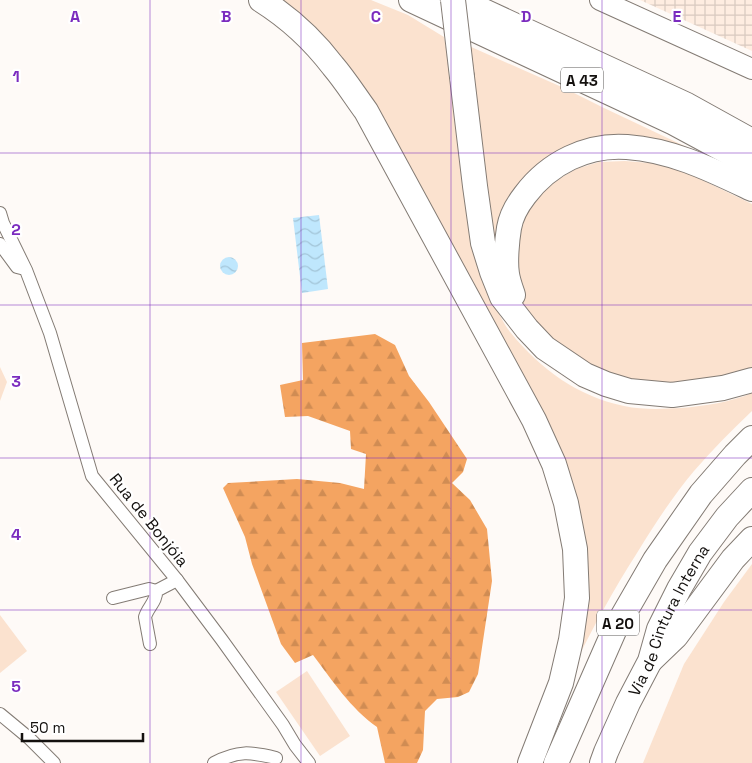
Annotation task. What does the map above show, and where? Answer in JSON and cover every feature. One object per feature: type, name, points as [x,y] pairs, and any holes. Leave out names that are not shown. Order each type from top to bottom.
[{"type":"highway","points":[[261,0],[303,33],[333,65],[366,111],[534,420],[554,464],[566,503],[575,549],[576,598],[571,640],[561,683],[530,763]]},
{"type":"highway","name":"A 43","points":[[411,0],[674,123],[752,164]]},
{"type":"highway","points":[[453,0],[474,186],[484,243],[492,272],[502,297],[527,329],[546,348],[585,375],[629,391],[672,396],[723,388],[752,380]]},
{"type":"highway","name":"A 43","points":[[460,0],[687,106],[752,141]]},
{"type":"highway","points":[[527,329],[512,294],[507,274],[509,227],[517,206],[531,187],[558,163],[573,156],[606,146],[636,148],[676,156],[752,189]]},
{"type":"highway","name":"A 20","points":[[556,763],[614,630],[655,560],[701,494],[752,438]]},
{"type":"highway","name":"Via de Cintura Interna","points":[[602,763],[628,703],[650,661],[659,629],[683,582],[700,553],[727,517],[752,490]]},
{"type":"highway","points":[[650,661],[676,636],[733,559],[752,539]]},
{"type":"main road","points":[[600,0],[752,69]]},
{"type":"street","name":"Rua de Bonjóia","points":[[0,213],[26,270],[50,333],[92,476],[177,580],[233,655],[309,763]]},
{"type":"street","points":[[0,244],[17,267],[26,270]]},
{"type":"street","points":[[113,598],[149,589],[156,591],[177,580]]},
{"type":"street","points":[[150,644],[145,617],[148,608],[156,597],[156,591]]},
{"type":"street","points":[[0,714],[29,738],[54,763]]},
{"type":"street","points":[[214,763],[232,755],[243,753],[253,753],[276,761],[295,745]]},
{"type":"shaded area","points":[[267,0],[371,0],[408,15],[444,37],[494,303],[511,333],[548,370],[561,380],[591,396],[607,402],[638,408],[667,409],[699,406],[727,401],[752,393],[752,411],[722,440],[686,481],[643,542],[612,594],[574,666],[574,515],[367,104]]},
{"type":"shaded area","points":[[640,0],[752,0],[752,51]]},
{"type":"shaded area","points":[[469,46],[564,88],[693,150],[744,177],[674,152],[563,155],[494,249]]},
{"type":"shaded area","points":[[625,161],[662,164],[694,176],[752,204],[752,369],[711,382],[665,385],[624,381],[581,365],[548,342],[529,316],[520,297],[516,239],[524,218],[534,201],[552,183],[576,169],[599,162]]},
{"type":"shaded area","points":[[0,367],[7,382],[0,401]]},
{"type":"shaded area","points":[[752,564],[752,763],[643,763],[684,664],[724,602]]},
{"type":"shaded area","points":[[0,615],[27,651],[0,673]]},
{"type":"shaded area","points":[[307,671],[350,736],[320,756],[276,692]]},
{"type":"green space","points":[[375,334],[395,345],[409,376],[429,402],[467,459],[463,472],[452,483],[470,500],[487,529],[492,581],[478,674],[469,692],[458,697],[437,699],[425,711],[423,750],[417,763],[385,763],[377,727],[350,703],[313,655],[295,663],[281,644],[252,564],[245,537],[223,488],[228,483],[297,479],[340,483],[364,489],[366,454],[351,449],[350,431],[308,416],[285,417],[280,385],[303,380],[302,343]]},
{"type":"water","points":[[319,215],[328,289],[302,293],[293,218]]},
{"type":"water","points":[[229,257],[235,260],[238,266],[235,272],[229,275],[223,272],[220,266],[223,260]]}]
